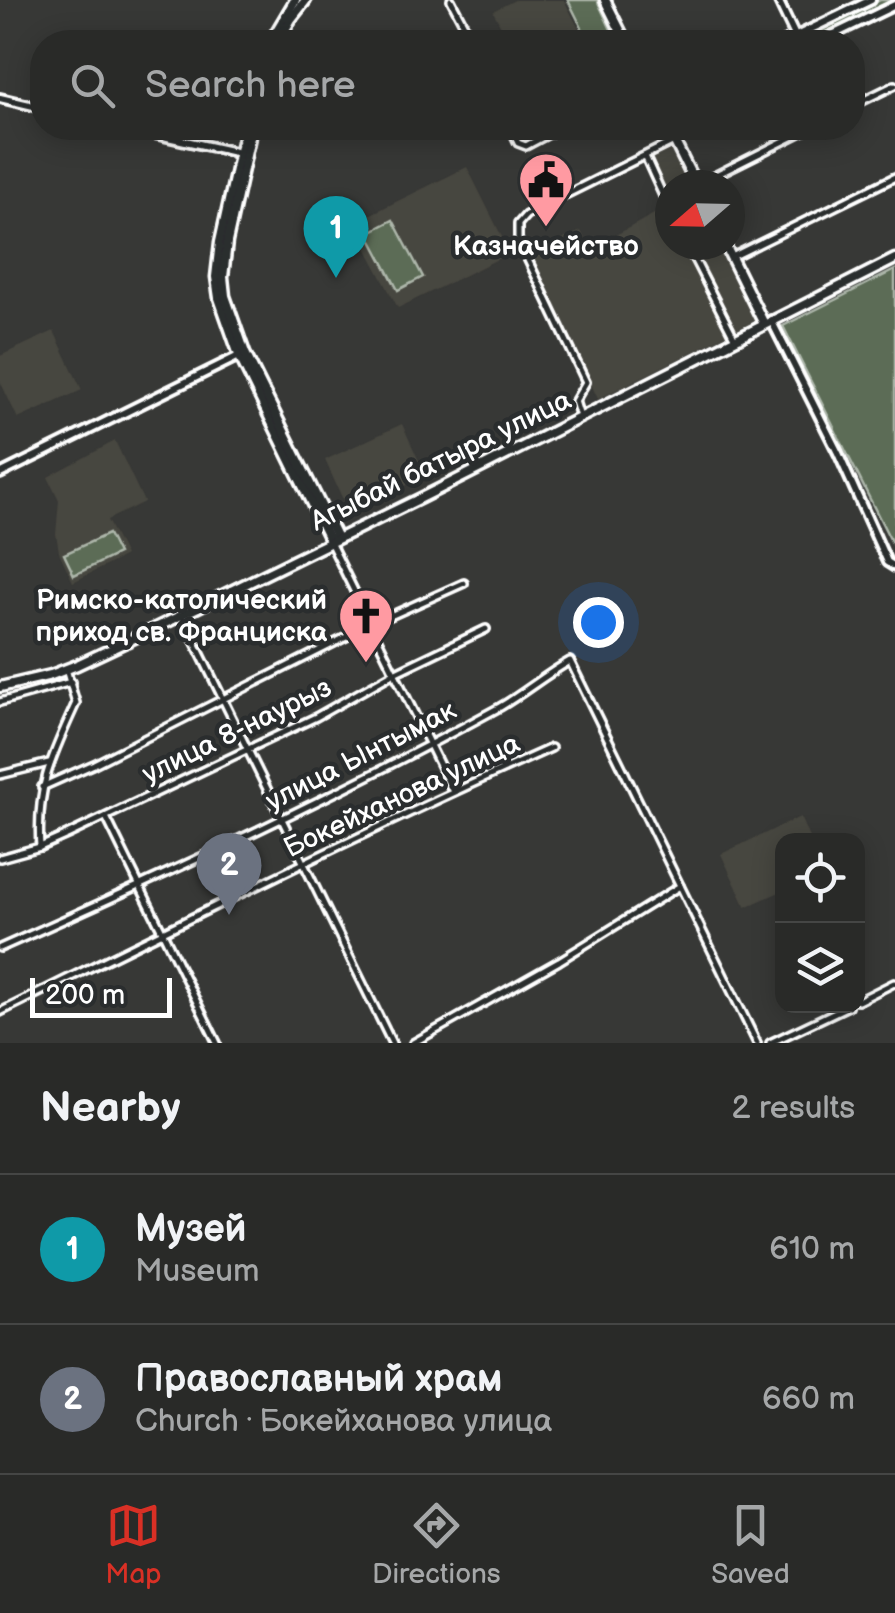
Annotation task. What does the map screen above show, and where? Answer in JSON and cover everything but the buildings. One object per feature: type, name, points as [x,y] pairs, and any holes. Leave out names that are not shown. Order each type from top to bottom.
[{"type":"main road","points":[[280,30],[295,0]]},
{"type":"main road","points":[[283,30],[306,0]]},
{"type":"main road","points":[[605,0],[620,30]]},
{"type":"main road","points":[[245,140],[220,242],[216,277],[225,318],[333,540]]},
{"type":"main road","points":[[674,142],[688,170]]},
{"type":"main road","name":"Агыбай батыра улица","points":[[0,687],[66,669],[182,616],[895,259]]},
{"type":"main road","points":[[733,260],[767,322]]},
{"type":"street","points":[[451,0],[467,30]]},
{"type":"street","points":[[778,0],[792,30]]},
{"type":"street","points":[[816,30],[871,0]]},
{"type":"street","points":[[842,30],[895,4]]},
{"type":"street","points":[[865,100],[895,85]]},
{"type":"street","points":[[0,98],[30,105]]},
{"type":"street","points":[[182,140],[242,153]]},
{"type":"street","points":[[726,170],[786,140]]},
{"type":"street","points":[[580,417],[576,401],[586,382],[516,228],[526,215],[674,142]]},
{"type":"street","points":[[644,156],[655,180]]},
{"type":"street","points":[[745,250],[895,176]]},
{"type":"street","points":[[696,260],[735,338]]},
{"type":"street","points":[[767,322],[838,453],[887,562],[895,567]]},
{"type":"street","points":[[0,474],[242,354]]},
{"type":"street","points":[[333,540],[370,625],[453,792]]},
{"type":"street","points":[[42,787],[370,625],[464,583]]},
{"type":"street","points":[[182,616],[392,1043]]},
{"type":"street","name":"улица 8-наурыз","points":[[0,858],[40,848],[316,718],[394,673],[486,629]]},
{"type":"street","name":"улица Ынтымак","points":[[0,948],[282,819],[505,704],[570,661],[680,886]]},
{"type":"street","points":[[40,848],[38,818],[48,762],[76,703],[66,669]]},
{"type":"street","points":[[0,702],[71,682]]},
{"type":"street","name":"Бокейханова улица","points":[[0,1012],[551,748]]},
{"type":"street","points":[[0,776],[48,762]]},
{"type":"street","points":[[106,816],[217,1043]]},
{"type":"street","points":[[412,1043],[559,961],[680,886],[757,1043]]},
{"type":"street","points":[[865,998],[894,984]]},
{"type":"street","points":[[770,1043],[833,1013]]},
{"type":"shaded area","points":[[515,0],[564,0],[580,30],[503,30],[493,11]]},
{"type":"shaded area","points":[[672,150],[682,170],[655,170],[655,187],[643,161]]},
{"type":"shaded area","points":[[467,167],[510,253],[398,308],[353,223]]},
{"type":"shaded area","points":[[655,213],[655,260],[726,260],[756,320],[598,399],[529,255],[581,231],[590,249]]},
{"type":"shaded area","points":[[54,331],[82,390],[18,419],[0,381],[0,356]]},
{"type":"shaded area","points":[[402,424],[426,476],[349,513],[325,460]]},
{"type":"shaded area","points":[[115,441],[144,502],[107,520],[125,556],[73,582],[59,552],[59,500],[48,477]]},
{"type":"shaded area","points":[[800,817],[807,833],[775,833],[775,894],[746,907],[721,854]]},
{"type":"green space","points":[[568,0],[597,0],[611,30],[583,30]]},
{"type":"green space","points":[[880,0],[895,0],[836,30],[818,30]]},
{"type":"green space","points":[[393,220],[423,277],[398,290],[368,233]]},
{"type":"green space","points":[[895,270],[895,549],[783,326]]},
{"type":"green space","points":[[108,534],[118,554],[74,575],[64,554]]},
{"type":"place","name":"Казначейство","points":[[546,229]]},
{"type":"place","name":"Музей","points":[[336,278]]},
{"type":"place","name":"Римско-католический приход св. Франциска","points":[[366,665]]},
{"type":"place","name":"Православный храм","points":[[229,915]]}]
